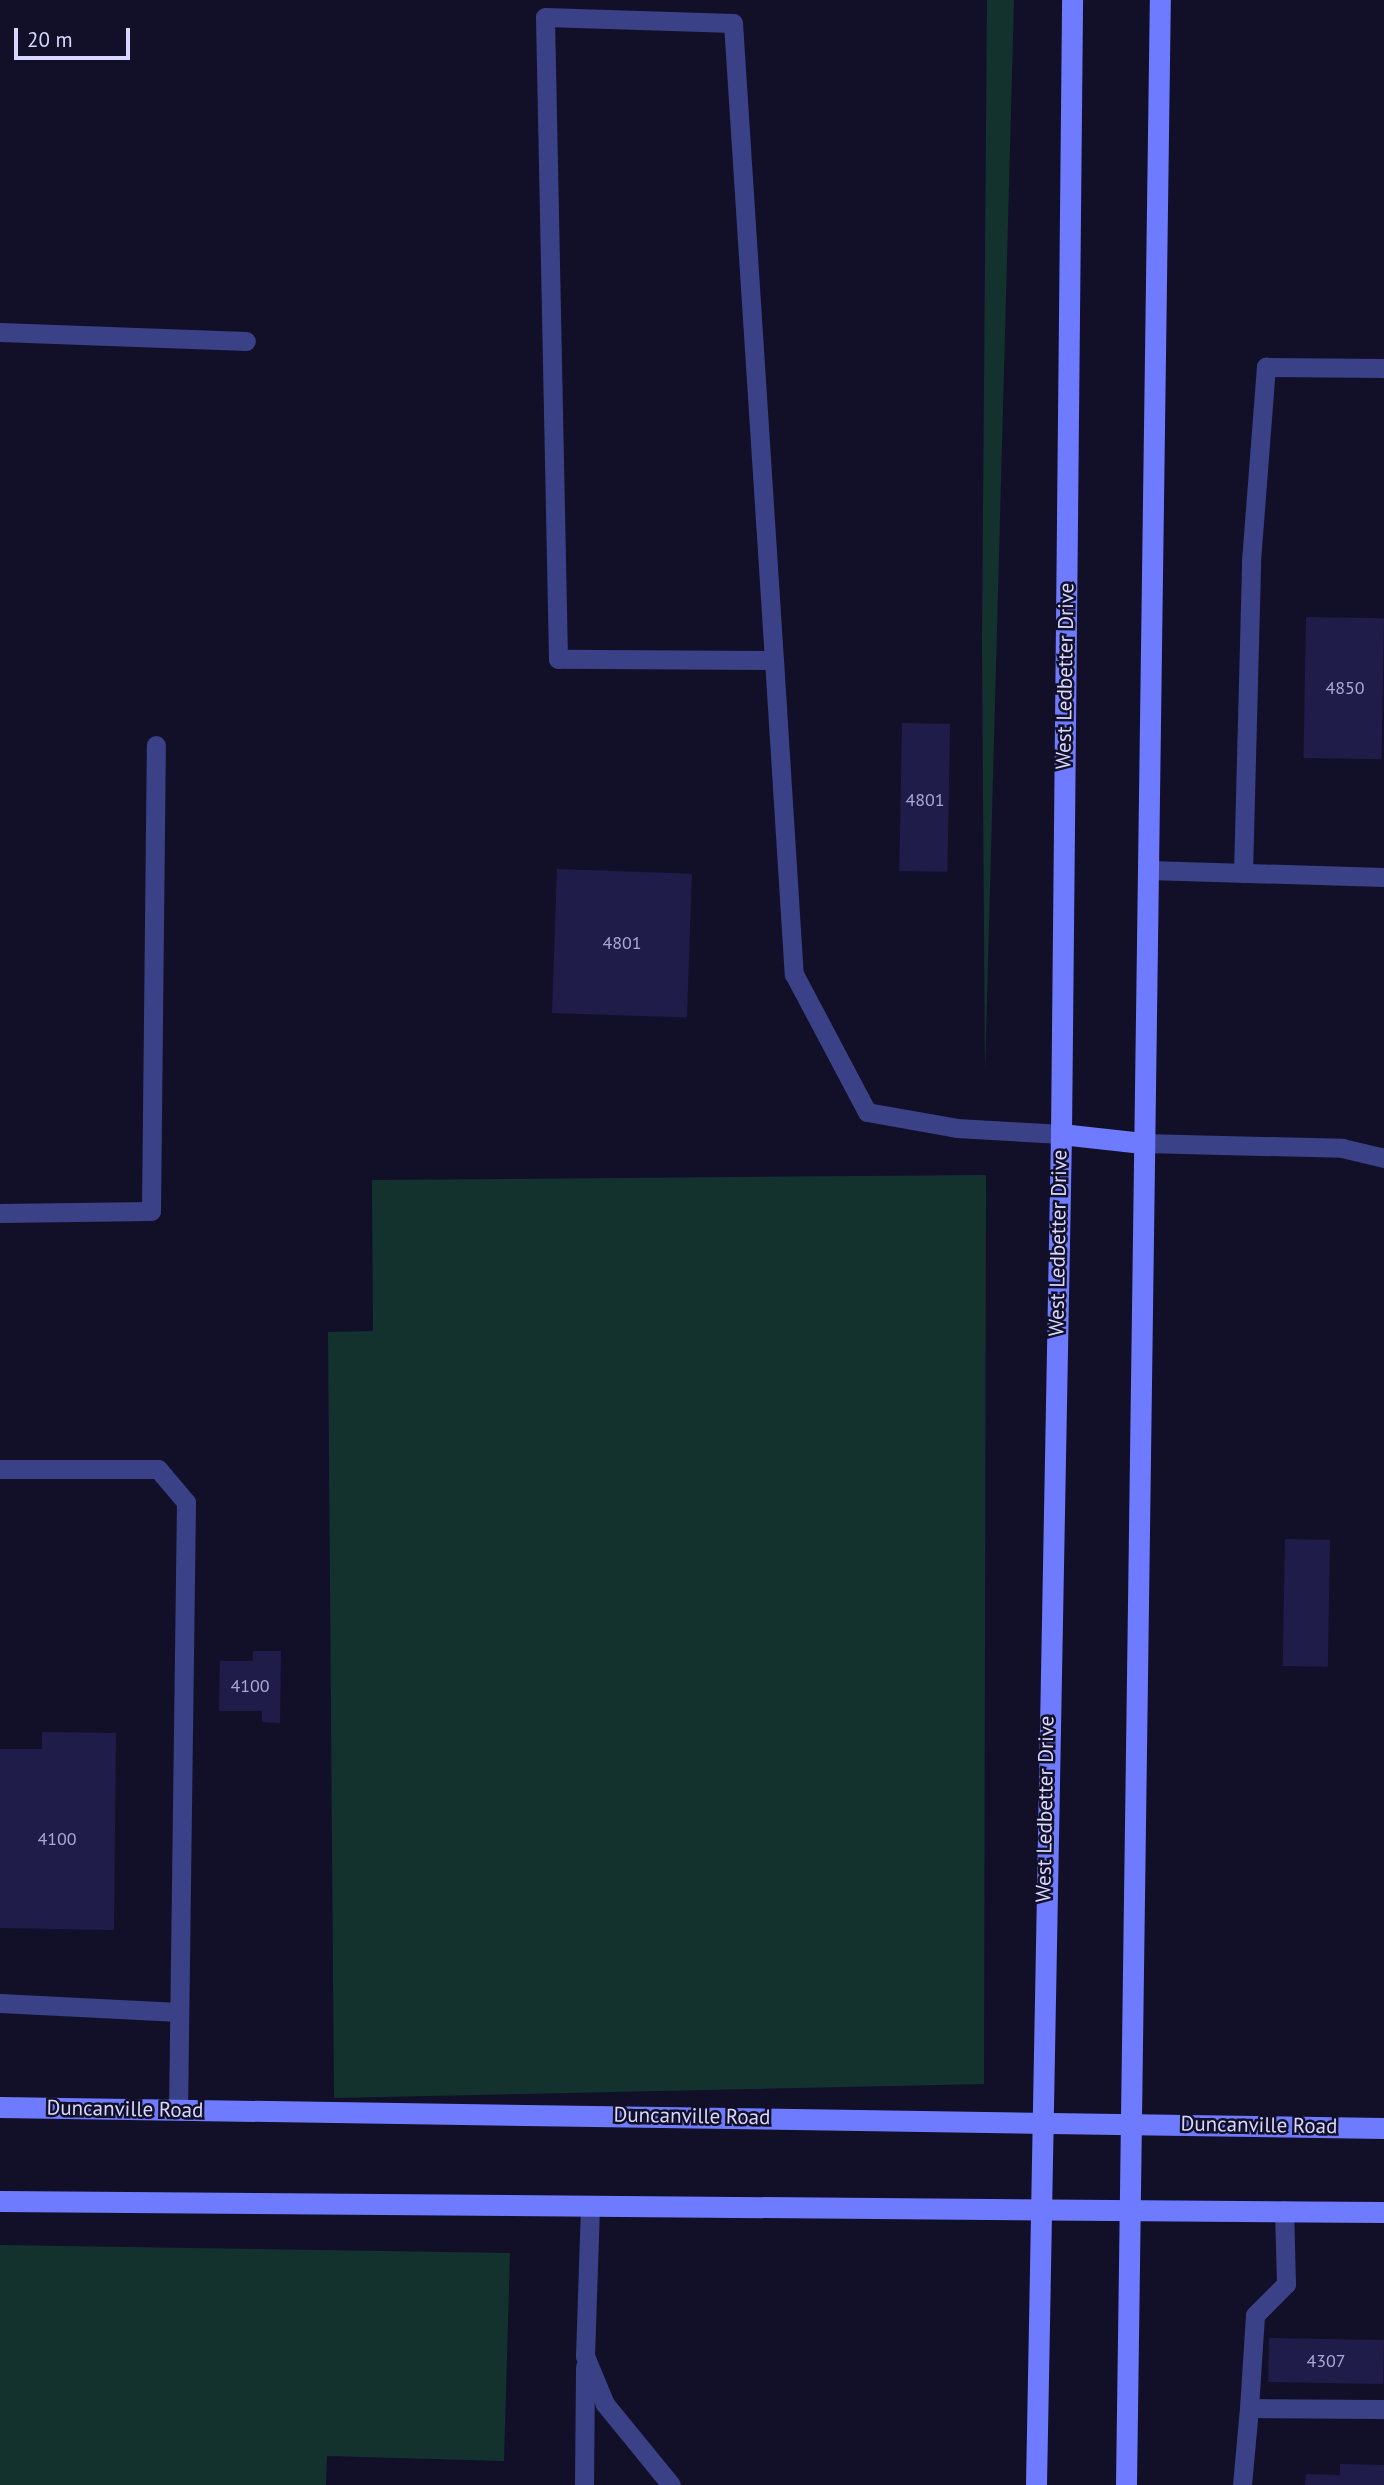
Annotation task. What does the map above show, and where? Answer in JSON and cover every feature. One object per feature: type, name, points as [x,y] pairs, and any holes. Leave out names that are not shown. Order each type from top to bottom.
[{"type":"main road","name":"West Ledbetter Drive","points":[[1036,2485],[1038,2120],[1060,1134],[1072,0]]},
{"type":"main road","points":[[1126,2485],[1160,0]]},
{"type":"main road","points":[[1060,1134],[1143,1143]]},
{"type":"main road","name":"Duncanville Road","points":[[0,2107],[1384,2127]]},
{"type":"main road","points":[[0,2201],[1384,2212]]},
{"type":"lane","points":[[774,660],[558,659],[545,17],[733,23],[774,660],[794,974],[867,1112],[957,1128],[1060,1134]]},
{"type":"lane","points":[[0,332],[246,341]]},
{"type":"lane","points":[[1243,873],[1251,561],[1266,367],[1384,368]]},
{"type":"lane","points":[[0,1213],[151,1211],[156,745]]},
{"type":"lane","points":[[1147,870],[1384,877]]},
{"type":"lane","points":[[1143,1143],[1342,1148],[1384,1158]]},
{"type":"lane","points":[[0,1469],[158,1469],[186,1502],[177,2110]]},
{"type":"lane","points":[[0,2003],[179,2012]]},
{"type":"lane","points":[[584,2485],[590,2206]]},
{"type":"lane","points":[[1242,2485],[1255,2315],[1286,2284],[1284,2210]]},
{"type":"lane","points":[[585,2356],[605,2404],[671,2485]]},
{"type":"lane","points":[[1249,2408],[1384,2409]]},
{"type":"green space","points":[[987,0],[1014,0],[985,1073],[982,645]]},
{"type":"green space","points":[[986,1175],[984,2084],[334,2098],[328,1332],[373,1331],[372,1180]]},
{"type":"green space","points":[[0,2245],[510,2253],[504,2461],[327,2456],[326,2485],[0,2485]]},
{"type":"building","points":[[1306,617],[1384,618],[1382,759],[1304,758]]},
{"type":"building","points":[[902,723],[950,724],[947,872],[899,871]]},
{"type":"building","points":[[557,869],[692,874],[687,1018],[552,1013]]},
{"type":"building","points":[[1285,1539],[1330,1540],[1328,1667],[1283,1666]]},
{"type":"building","points":[[253,1651],[281,1651],[280,1723],[262,1722],[262,1711],[219,1711],[220,1661],[253,1661]]},
{"type":"building","points":[[42,1732],[116,1733],[114,1930],[0,1928],[0,1749],[42,1749]]},
{"type":"building","points":[[1269,2338],[1384,2340],[1383,2384],[1268,2382]]},
{"type":"building","points":[[1340,2464],[1384,2465],[1384,2485],[1305,2485],[1306,2474],[1340,2475]]}]
